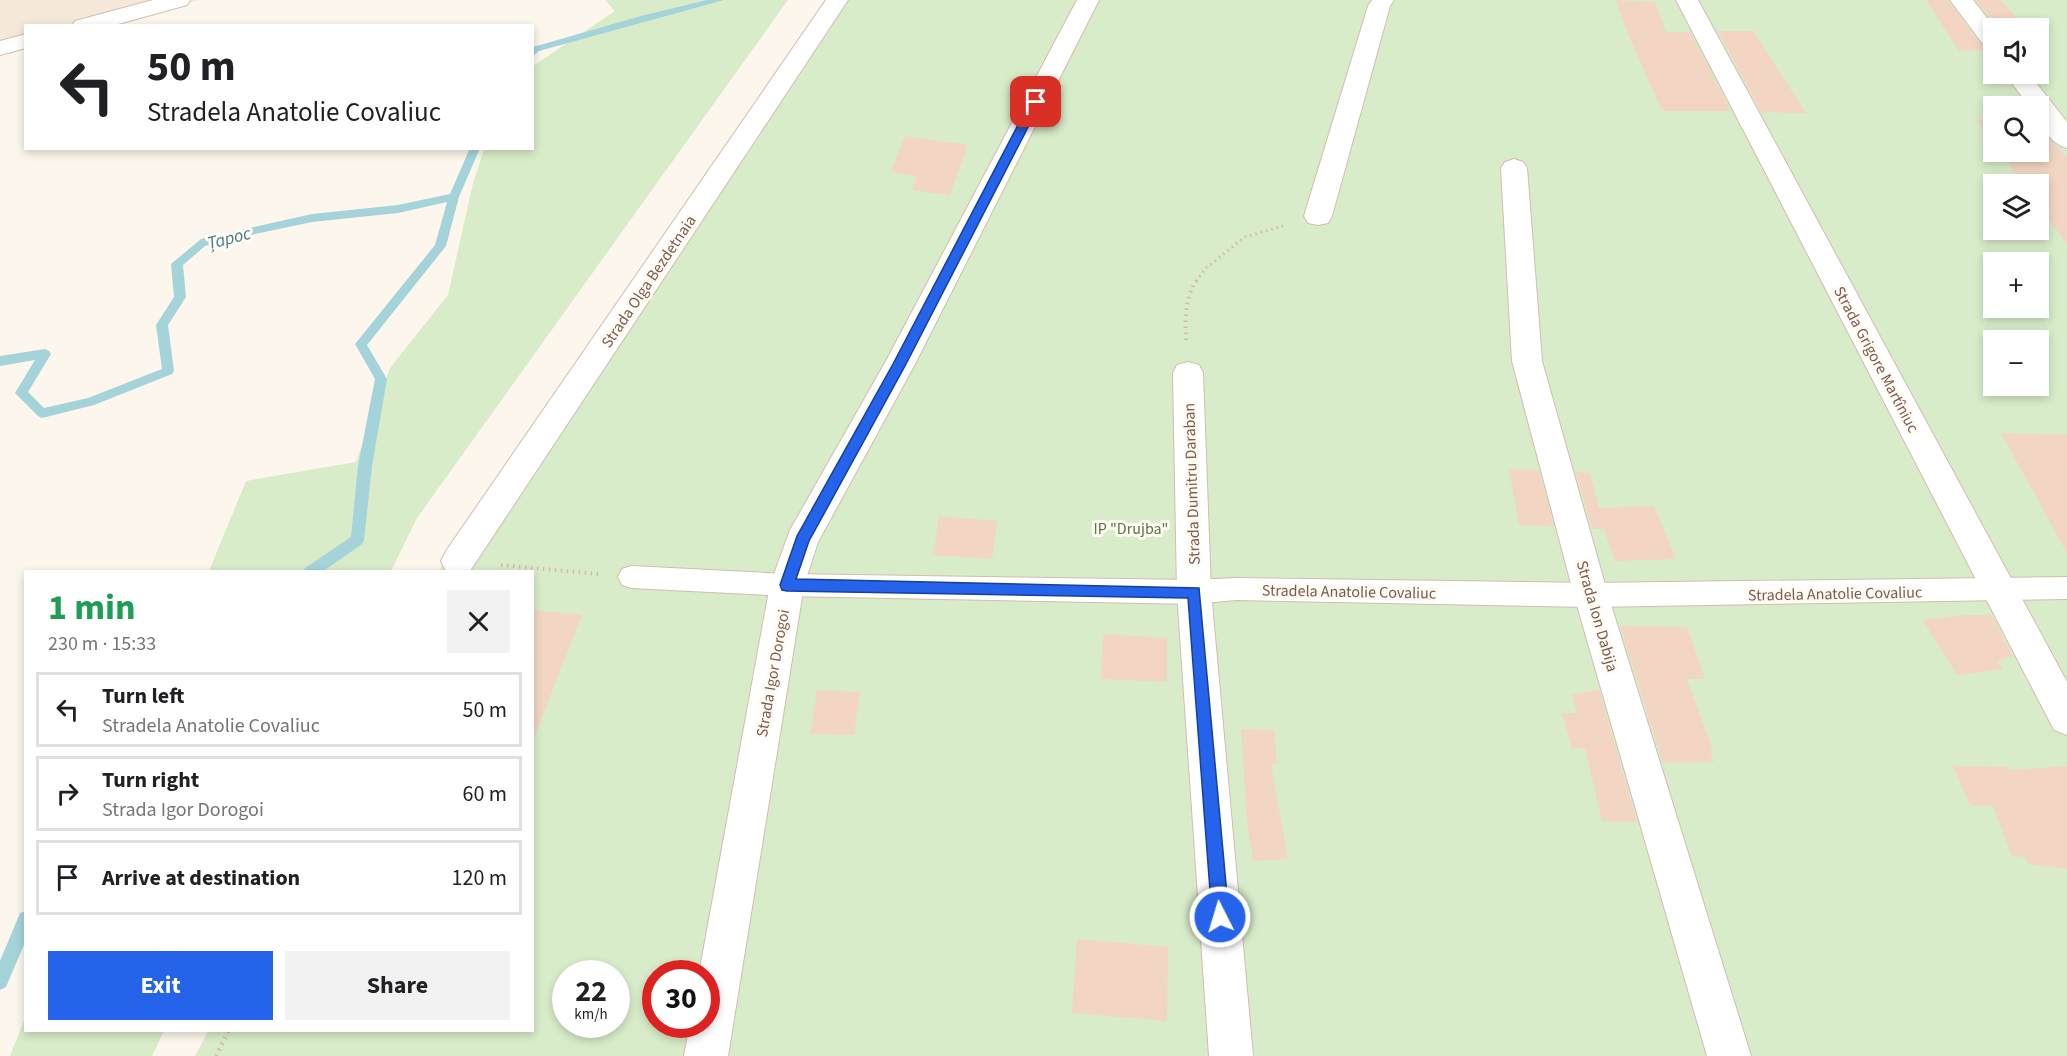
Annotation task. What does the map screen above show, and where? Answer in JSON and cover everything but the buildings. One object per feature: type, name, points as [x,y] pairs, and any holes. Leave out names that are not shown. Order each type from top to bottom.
[{"type":"street","points":[[90,24],[179,0]]},
{"type":"street","name":"Strada Olga Bezdetnaia","points":[[458,561],[837,0]]},
{"type":"street","name":"Strada Igor Dorogoi","points":[[706,1056],[787,585],[802,540],[898,366],[1088,0]]},
{"type":"street","points":[[1318,216],[1379,6],[1383,0]]},
{"type":"street","name":"Strada Grigore Martîniuc","points":[[1687,0],[2067,718]]},
{"type":"street","points":[[1961,0],[1983,29]]},
{"type":"street","points":[[0,48],[24,42]]},
{"type":"street","points":[[2025,84],[2067,140]]},
{"type":"street","name":"Strada Ion Dabija","points":[[1514,168],[1527,361],[1591,595],[1729,1056]]},
{"type":"street","name":"Strada Dumitru Daraban","points":[[1188,373],[1194,592],[1232,1056]]},
{"type":"lane","name":"Stradela Anatolie Covaliuc","points":[[632,577],[787,585],[1194,592],[1236,589],[1591,595],[2000,591],[2067,588]]},
{"type":"path","points":[[1188,373],[1185,326],[1190,290],[1206,268],[1245,237],[1318,216]]},
{"type":"path","points":[[458,561],[632,577]]},
{"type":"path","points":[[216,1056],[228,1032]]},
{"type":"shaded area","points":[[0,0],[200,0],[110,24],[24,24],[24,47],[0,54]]},
{"type":"green space","points":[[605,0],[788,0],[417,518],[391,570],[209,570],[246,481],[356,462],[390,368],[448,295],[473,183],[484,150],[534,150],[534,65],[615,11]]},
{"type":"green space","name":"IP \"Drujba\"","points":[[825,0],[2067,0],[2067,1056],[195,1056],[207,1032],[534,1032],[534,570],[440,570],[455,541]]},
{"type":"green space","points":[[24,1021],[24,1032],[164,1032],[152,1056],[10,1056]]},
{"type":"waterway","name":"Țapoc","points":[[534,52],[536,49],[644,18],[719,0]]},
{"type":"waterway","name":"Țapoc","points":[[454,197],[474,150]]},
{"type":"waterway","name":"Țapoc","points":[[0,361],[45,354],[21,393],[42,413],[90,402],[168,371],[162,325],[180,297],[177,264],[201,243],[312,218],[398,209],[454,197]]},
{"type":"waterway","points":[[313,570],[357,540],[365,466],[381,379],[361,344],[440,246],[454,197]]},
{"type":"waterway","points":[[0,981],[24,924]]},
{"type":"route","points":[[1036,102],[898,366],[802,540],[787,585],[1194,592],[1220,917]]}]
